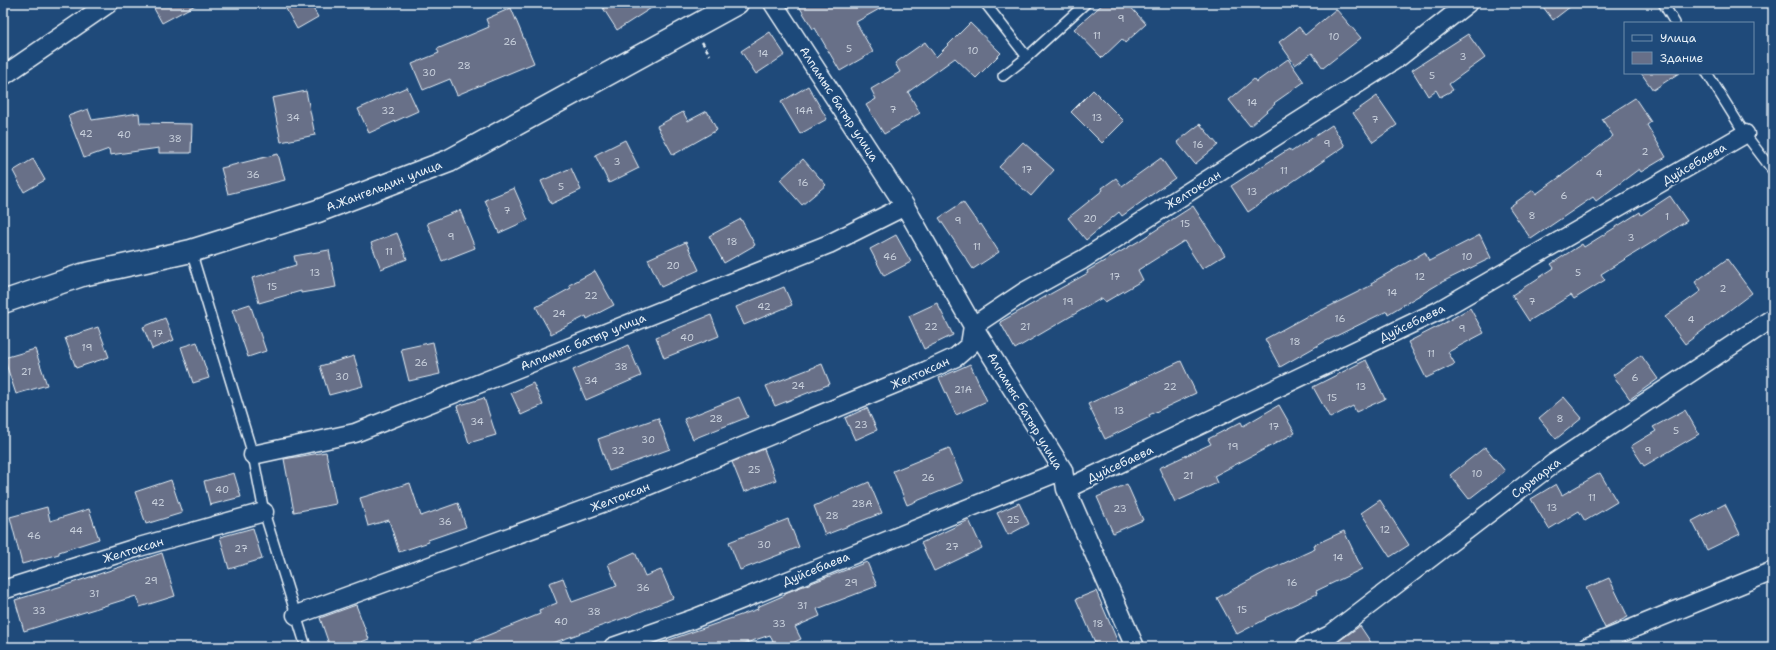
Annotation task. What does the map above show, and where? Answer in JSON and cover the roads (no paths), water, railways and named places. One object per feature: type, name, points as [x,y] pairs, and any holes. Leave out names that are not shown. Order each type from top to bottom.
[{"type":"street","points":[[3,76],[108,3]]},
{"type":"street","name":"А.Жангельдин улица","points":[[3,302],[82,275],[191,251],[318,211],[448,161],[737,3]]},
{"type":"street","name":"Алпамыс батыр улица","points":[[773,3],[905,206],[973,326],[1063,470],[1066,489],[1135,647]]},
{"type":"street","name":"Желтоксан","points":[[296,615],[635,491],[926,372],[956,357],[970,345],[973,326],[1024,292],[1082,260],[1398,58],[1468,3]]},
{"type":"street","name":"Дуйсебаева","points":[[1066,489],[1438,311],[1745,134]]},
{"type":"street","name":"Алпамыс батыр улица","points":[[253,455],[355,433],[829,244],[905,206]]},
{"type":"street","name":"Сарыарка","points":[[1305,647],[1330,635],[1554,463],[1773,318]]},
{"type":"street","name":"Дуйсебаева","points":[[613,647],[693,619],[1063,470]]},
{"type":"street","name":"Желтоксан","points":[[3,590],[139,547],[264,512]]},
{"type":"street","points":[[1587,647],[1773,571]]},
{"type":"lane","points":[[985,3],[1027,57]]},
{"type":"lane","points":[[1003,76],[1027,57],[1086,3]]},
{"type":"lane","points":[[1662,3],[1674,22]]},
{"type":"lane","points":[[1708,74],[1745,134],[1773,171]]},
{"type":"lane","points":[[191,251],[253,455],[264,512],[306,647]]}]
